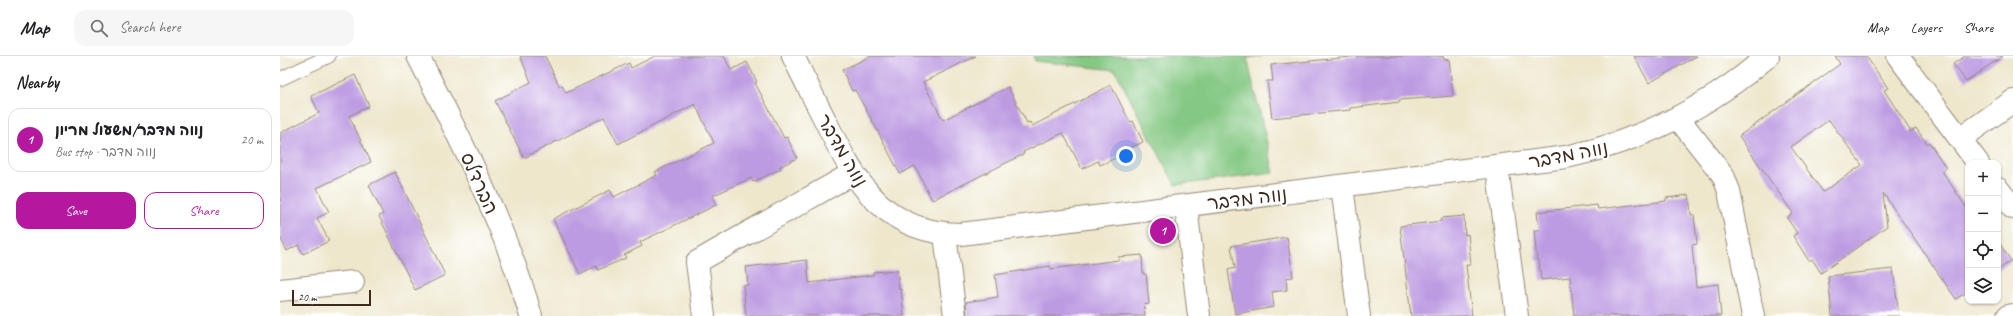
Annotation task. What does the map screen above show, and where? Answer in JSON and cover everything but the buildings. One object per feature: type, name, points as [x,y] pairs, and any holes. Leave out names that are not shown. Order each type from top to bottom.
[{"type":"street","name":"הברדלס","points":[[418,56],[468,155],[493,210],[514,263],[530,316]]},
{"type":"street","name":"נווה מדבר","points":[[793,56],[839,149],[853,173],[877,202],[897,219],[929,232],[945,234],[961,234],[1566,158],[1634,138],[1678,118],[1724,89],[1768,56]]},
{"type":"street","points":[[1898,56],[1976,160]]},
{"type":"street","points":[[1960,139],[2013,101]]},
{"type":"street","points":[[1678,118],[1723,175],[1730,191],[1753,316]]},
{"type":"street","points":[[1497,166],[1517,316]]},
{"type":"street","points":[[704,316],[697,262],[853,173]]},
{"type":"street","points":[[1342,186],[1359,316]]},
{"type":"street","points":[[2001,193],[2013,208]]},
{"type":"street","points":[[1186,206],[1198,316]]},
{"type":"street","points":[[945,234],[955,316]]},
{"type":"street","points":[[280,290],[353,282]]},
{"type":"street","points":[[2008,316],[2013,315]]},
{"type":"lane","points":[[280,79],[329,56]]},
{"type":"green space","points":[[1033,56],[1262,56],[1247,58],[1274,173],[1175,185],[1115,70],[1035,61]]},
{"type":"place","name":"נווה מדבר/משעול מריון","points":[[1163,231]]}]
